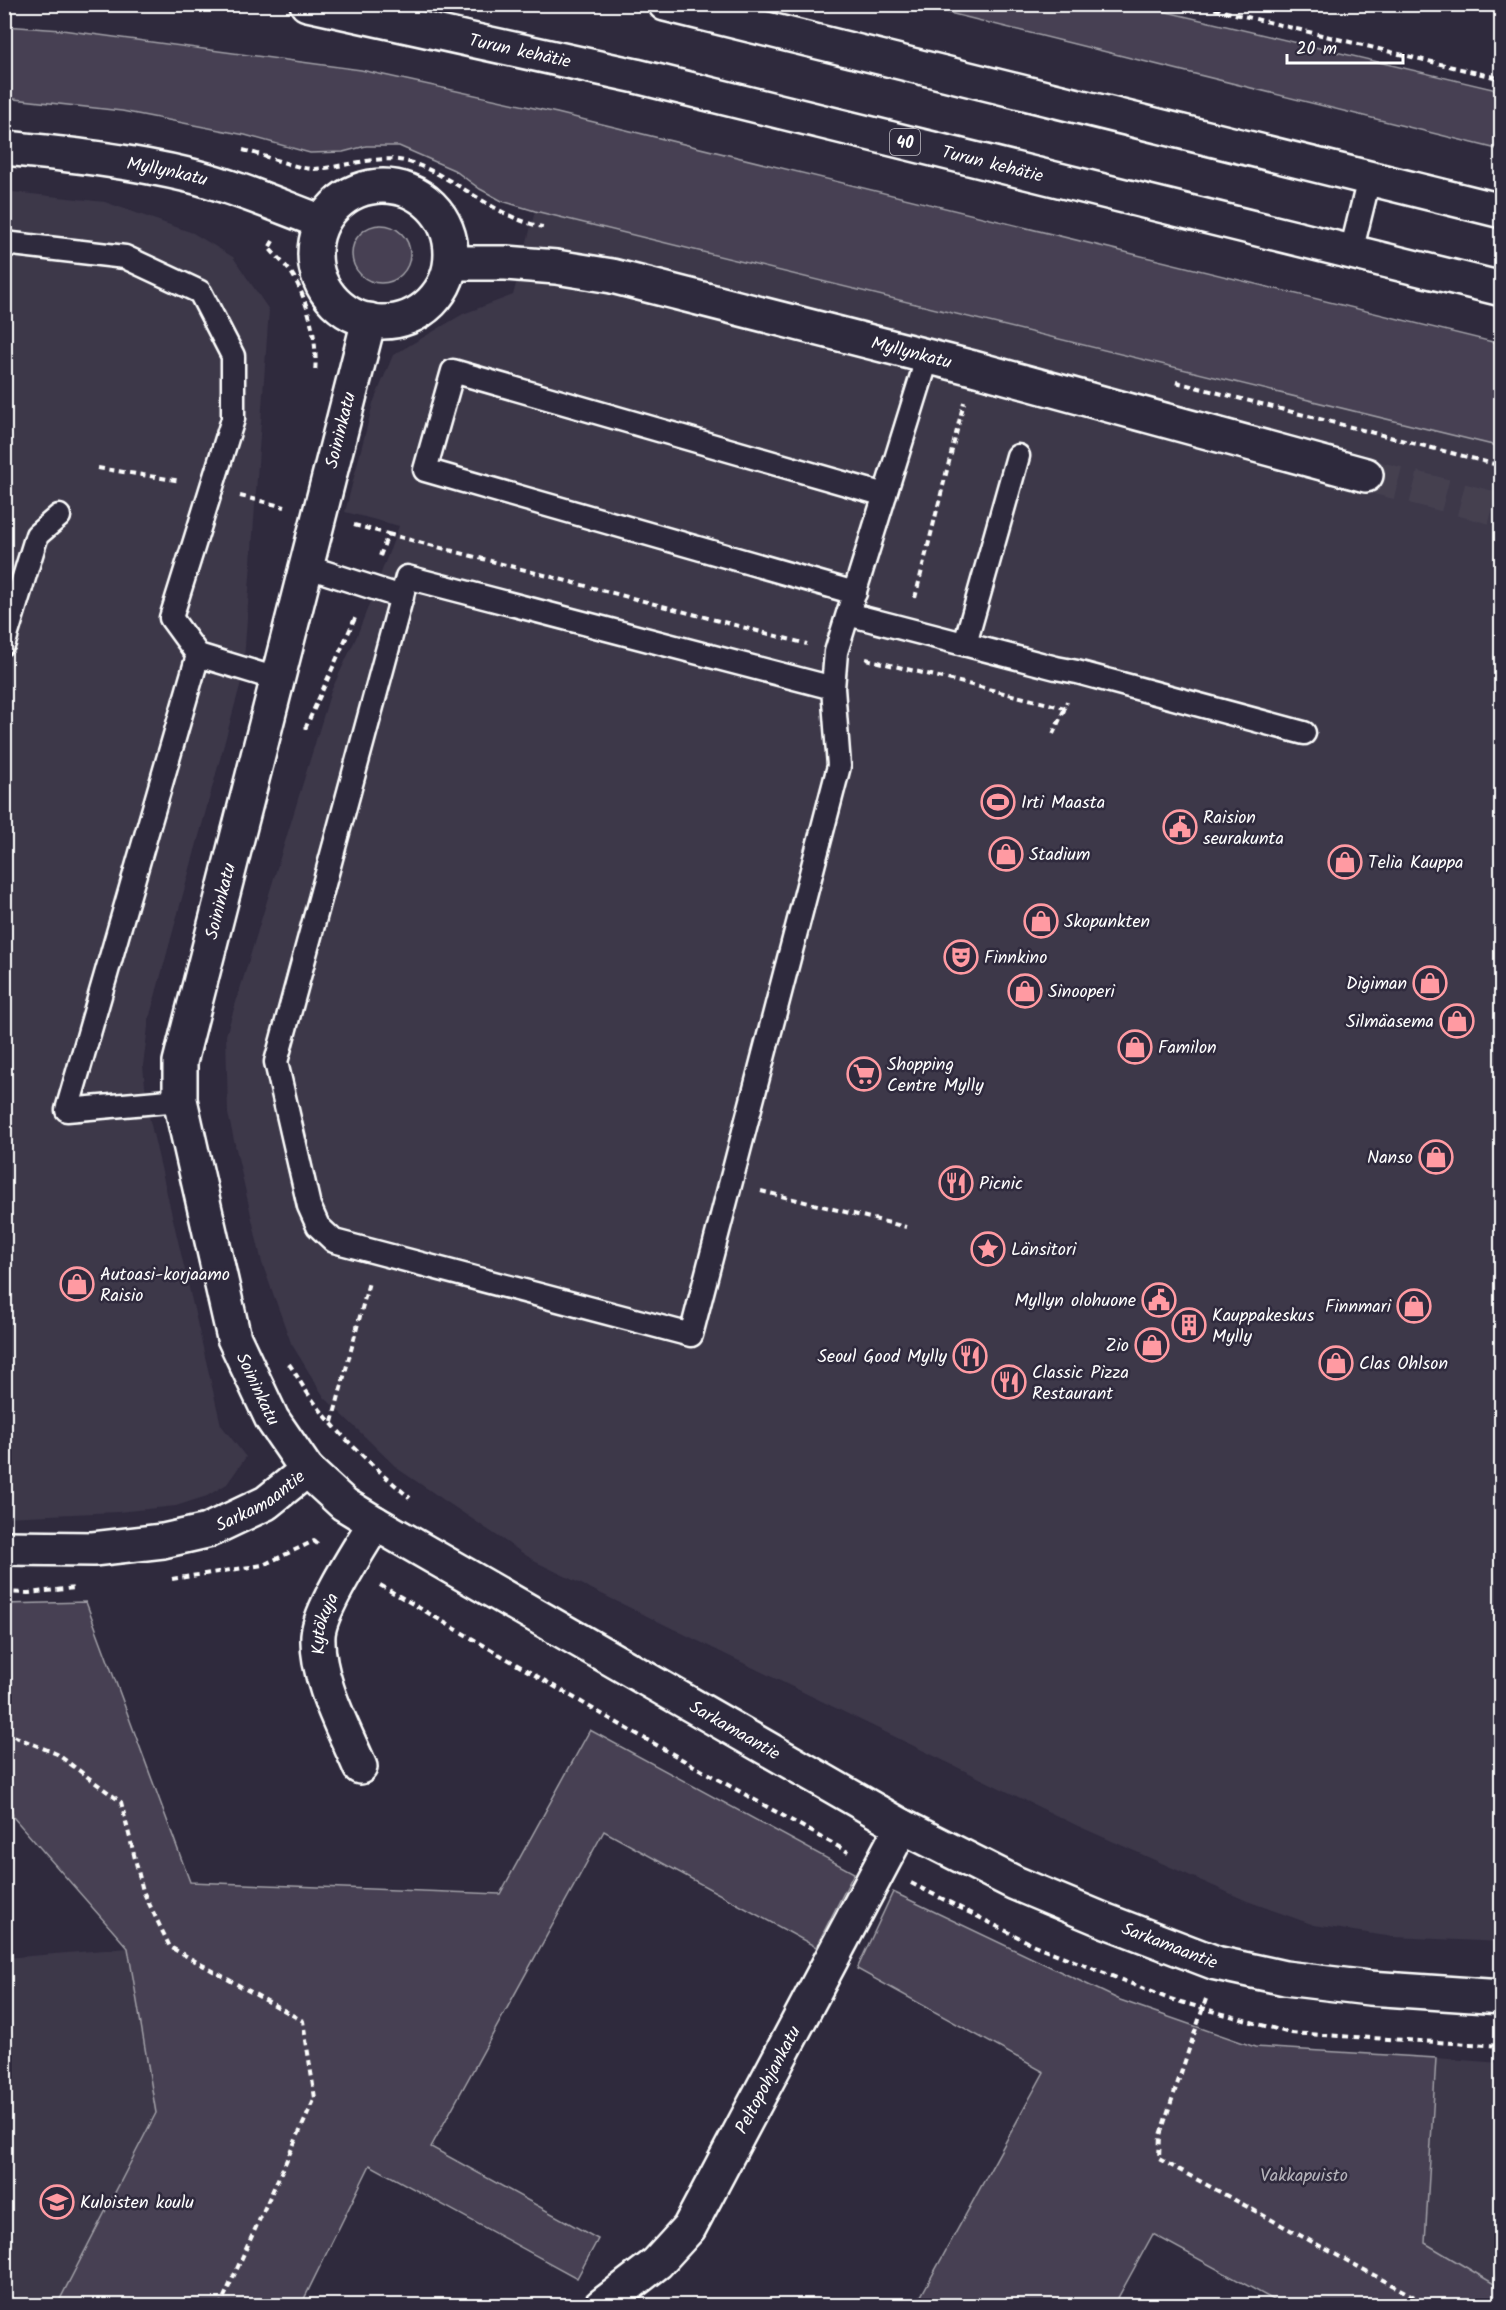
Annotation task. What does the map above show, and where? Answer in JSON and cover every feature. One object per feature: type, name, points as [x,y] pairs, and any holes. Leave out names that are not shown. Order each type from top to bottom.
[{"type":"main road","name":"Turun kehätie","points":[[307,4],[648,79],[1502,289]]},
{"type":"main road","points":[[665,4],[1502,211]]},
{"type":"main road","name":"Myllynkatu","points":[[4,148],[68,154],[193,177],[322,222]]},
{"type":"main road","points":[[377,185],[400,188],[418,195],[433,207],[445,224],[451,242],[451,262],[445,284],[431,302],[413,315],[391,322],[369,320],[349,313],[333,300],[321,283],[315,263],[316,242],[322,222],[336,204],[355,191],[377,185]]},
{"type":"main road","name":"Myllynkatu","points":[[451,262],[536,265],[612,276],[928,356],[1366,475]]},
{"type":"main road","name":"Soininkatu","points":[[307,1470],[272,1419],[234,1338],[180,1101],[180,1062],[369,320]]},
{"type":"main road","name":"Sarkamaantie","points":[[4,1548],[103,1548],[163,1541],[207,1531],[266,1503],[307,1470],[344,1503],[375,1523],[902,1826],[1015,1883],[1176,1950],[1216,1963],[1285,1978],[1358,1987],[1502,1997]]},
{"type":"main road","name":"Kytökuja","points":[[360,1767],[320,1670],[318,1633],[348,1567],[375,1523]]},
{"type":"main road","name":"Peltopohjankatu","points":[[601,2306],[657,2263],[689,2228],[902,1826]]},
{"type":"lane","points":[[1351,252],[1369,179]]},
{"type":"lane","points":[[4,243],[125,257],[200,292],[233,356],[233,419],[171,618],[198,655],[277,679]]},
{"type":"lane","points":[[833,688],[407,577],[276,1062],[309,1206],[318,1226],[334,1241],[691,1335],[839,765],[833,688],[836,652],[928,356]]},
{"type":"lane","points":[[885,495],[453,371],[425,470],[851,603],[907,629],[1077,672],[1304,734]]},
{"type":"lane","points":[[965,644],[1017,456]]},
{"type":"lane","points":[[4,643],[37,535],[59,516]]},
{"type":"lane","points":[[305,566],[402,597]]},
{"type":"lane","points":[[180,1101],[67,1110],[198,655]]},
{"type":"path","points":[[1194,4],[1502,79]]},
{"type":"path","points":[[269,248],[293,276],[312,326],[316,358],[315,380]]},
{"type":"path","points":[[898,668],[973,368]]},
{"type":"path","points":[[318,516],[836,652]]},
{"type":"path","points":[[304,731],[348,636],[388,534]]},
{"type":"path","points":[[1053,734],[1065,708]]},
{"type":"path","points":[[730,1184],[906,1227]]},
{"type":"path","points":[[332,1422],[377,1252]]},
{"type":"path","points":[[288,1361],[312,1399],[332,1422],[374,1467],[416,1504]]},
{"type":"path","points":[[165,1580],[263,1564],[314,1541],[348,1567],[626,1728],[879,1869],[1034,1944],[1167,1998],[1290,2033],[1502,2046]]},
{"type":"path","points":[[4,1592],[28,1593],[81,1587]]},
{"type":"path","points":[[4,1732],[57,1755],[121,1802],[143,1891],[170,1947],[303,2021],[315,2098],[220,2306]]},
{"type":"path","points":[[1216,1963],[1203,2009],[1160,2135],[1159,2159],[1431,2306]]},
{"type":"shaded area","points":[[4,191],[105,202],[193,233],[233,257],[269,310],[243,675],[149,1019],[143,1066],[148,1112],[221,1425],[246,1457],[227,1484],[207,1496],[176,1506],[118,1512],[5,1517]]},
{"type":"shaded area","name":"Shopping Centre Mylly","points":[[535,211],[1501,447],[1501,1942],[1393,1937],[1314,1925],[1247,1901],[1078,1826],[536,1562],[398,1469],[324,1397],[291,1343],[262,1263],[228,1114],[226,1035],[331,691],[356,638],[399,526],[345,512],[373,403],[393,355],[463,314],[513,295]]},
{"type":"shaded area","name":"Kuloisten koulu","points":[[128,1948],[156,2113],[57,2305],[37,2305],[5,2291],[5,1958]]},
{"type":"shaded area","points":[[1436,2058],[1501,2063],[1501,2288],[1425,2243]]},
{"type":"green space","points":[[917,5],[1137,5],[1501,91],[1501,150]]},
{"type":"green space","points":[[4,26],[62,30],[361,70],[557,113],[1501,344],[1501,447],[535,211],[502,201],[480,189],[454,170],[399,146],[366,146],[343,152],[310,153],[245,135],[122,111],[5,98]]},
{"type":"green space","points":[[375,225],[387,225],[402,233],[410,248],[410,260],[402,275],[387,283],[375,283],[360,275],[352,260],[352,248],[360,233]]},
{"type":"green space","points":[[86,1602],[190,1882],[500,1894],[590,1730],[854,1873],[816,1947],[604,1831],[431,2147],[598,2239],[577,2278],[370,2165],[301,2305],[57,2305],[156,2113],[128,1948],[13,1817],[5,1765],[5,1604]]},
{"type":"green space","name":"Vakkapuisto","points":[[893,1892],[1120,2000],[1255,2047],[1436,2058],[1425,2243],[1501,2288],[1501,2305],[1283,2305],[1153,2234],[1114,2305],[916,2305],[1044,2072],[857,1969]]},
{"type":"tunnel","points":[[1366,475],[1502,510]]},
{"type":"place","name":"Irti Maasta","points":[[998,802]]},
{"type":"place","name":"Raision seurakunta","points":[[1180,827]]},
{"type":"place","name":"Stadium","points":[[1006,854]]},
{"type":"place","name":"Telia Kauppa","points":[[1345,862]]},
{"type":"place","name":"Skopunkten","points":[[1041,921]]},
{"type":"place","name":"Finnkino","points":[[961,957]]},
{"type":"place","name":"Digiman","points":[[1430,983]]},
{"type":"place","name":"Sinooperi","points":[[1025,991]]},
{"type":"place","name":"Silmäasema","points":[[1457,1021]]},
{"type":"place","name":"Familon","points":[[1135,1047]]},
{"type":"place","name":"Shopping Centre Mylly","points":[[864,1074]]},
{"type":"place","name":"Nanso","points":[[1436,1157]]},
{"type":"place","name":"Picnic","points":[[956,1183]]},
{"type":"place","name":"Länsitori","points":[[988,1249]]},
{"type":"place","name":"Autoasi-korjaamo Raisio","points":[[77,1284]]},
{"type":"place","name":"Myllyn olohuone","points":[[1159,1300]]},
{"type":"place","name":"Finnmari","points":[[1414,1306]]},
{"type":"place","name":"Kauppakeskus Mylly","points":[[1189,1325]]},
{"type":"place","name":"Zio","points":[[1152,1345]]},
{"type":"place","name":"Seoul Good Mylly","points":[[970,1356]]},
{"type":"place","name":"Clas Ohlson","points":[[1336,1363]]},
{"type":"place","name":"Classic Pizza Restaurant","points":[[1009,1382]]},
{"type":"place","name":"Kuloisten koulu","points":[[57,2202]]}]
